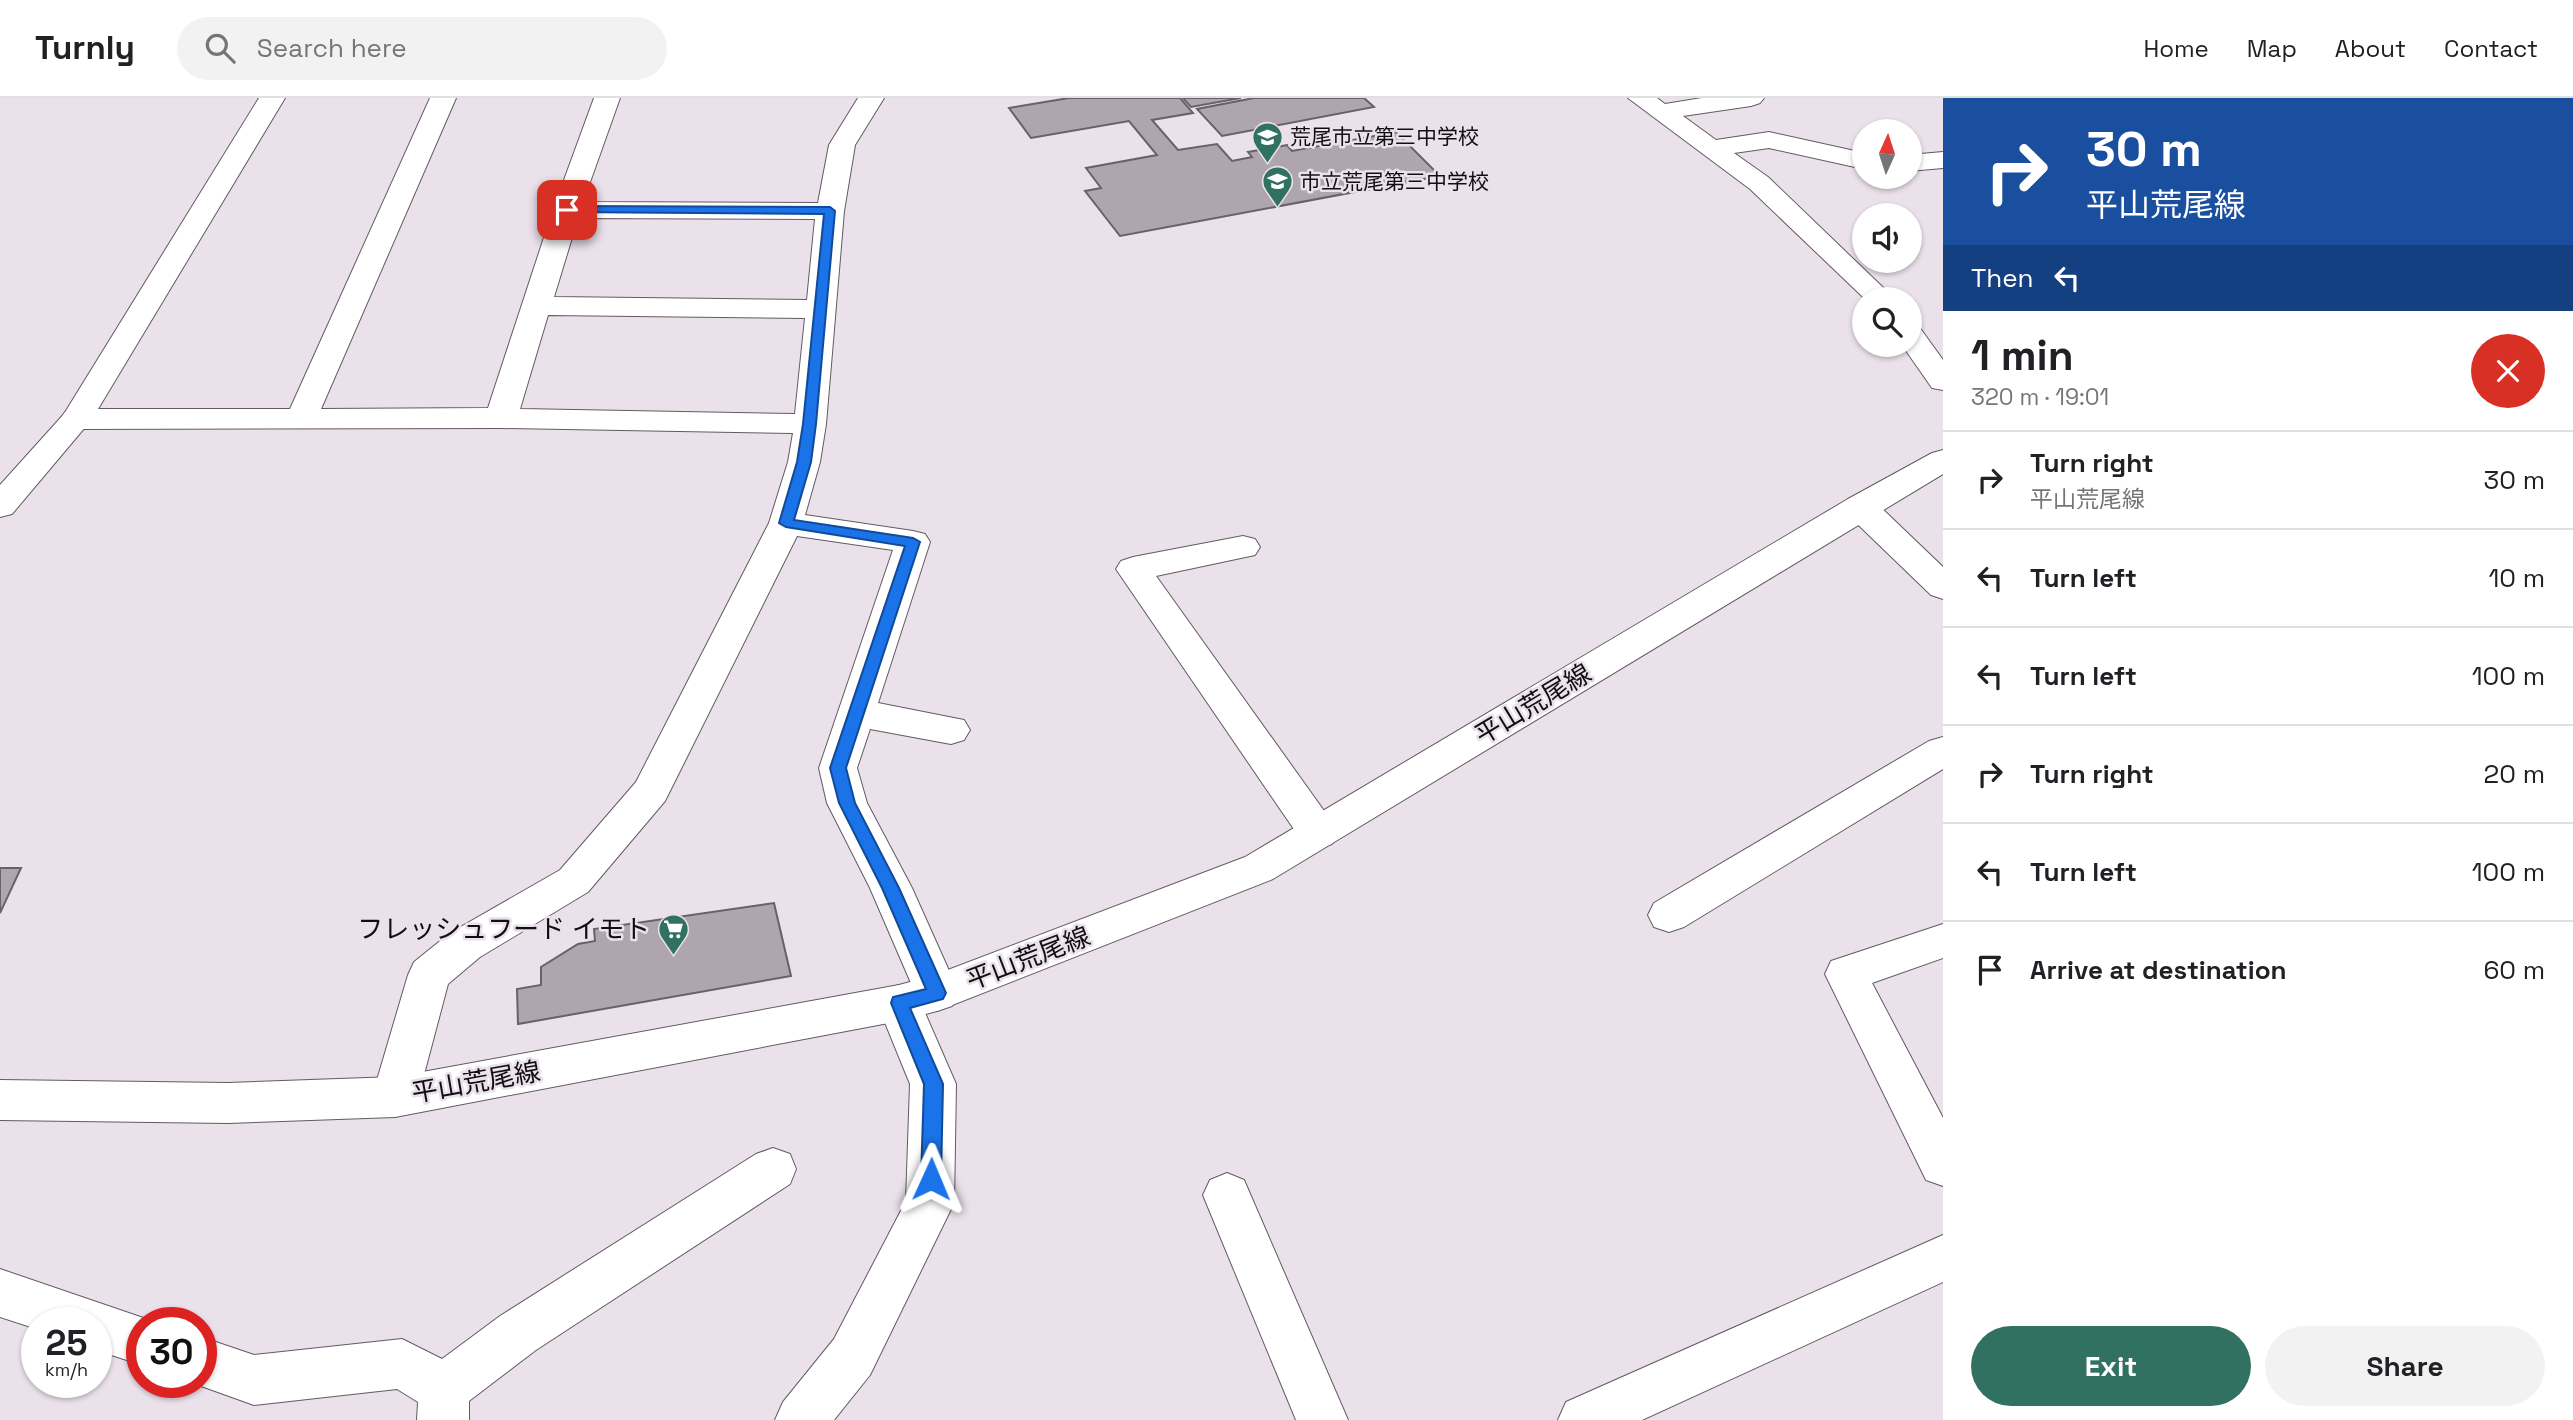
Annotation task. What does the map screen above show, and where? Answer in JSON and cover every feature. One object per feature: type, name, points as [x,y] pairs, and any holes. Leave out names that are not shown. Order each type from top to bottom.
[{"type":"street","points":[[0,506],[76,419],[272,98]]},
{"type":"street","points":[[301,419],[443,98]]},
{"type":"street","points":[[501,418],[567,210],[607,98]]},
{"type":"street","points":[[395,1097],[429,975],[465,945],[573,881],[651,792],[786,523],[804,462],[810,424],[830,211],[842,145],[871,98]]},
{"type":"street","points":[[1651,105],[1751,98]]},
{"type":"street","points":[[1651,105],[1759,183],[1868,287]]},
{"type":"street","points":[[1711,148],[1769,140],[1852,158]]},
{"type":"street","points":[[1922,162],[1943,160]]},
{"type":"street","points":[[567,210],[830,211]]},
{"type":"street","points":[[537,306],[821,309]]},
{"type":"street","points":[[1922,352],[1943,381]]},
{"type":"street","points":[[76,419],[501,418],[810,424]]},
{"type":"street","name":"平山荒尾線","points":[[0,1101],[228,1103],[395,1097],[918,998],[1259,868],[1860,507],[1943,460]]},
{"type":"street","points":[[1860,507],[1943,587]]},
{"type":"street","points":[[786,523],[913,542],[838,768],[847,803],[891,888],[918,998],[933,1084],[930,1203],[852,1357],[801,1420]]},
{"type":"street","points":[[1243,547],[1133,569],[1318,833]]},
{"type":"street","points":[[857,713],[951,730]]},
{"type":"street","points":[[1669,915],[1943,751]]},
{"type":"street","points":[[1943,941],[1846,974],[1943,1165]]},
{"type":"street","points":[[217,1367],[254,1380],[402,1364],[443,1404],[517,1333],[773,1169]]},
{"type":"street","points":[[1227,1195],[1322,1420]]},
{"type":"street","points":[[1590,1419],[1943,1258]]},
{"type":"street","points":[[0,1293],[42,1307]]},
{"type":"building","name":"荒尾市立第三中学校","points":[[1069,98],[1180,98],[1193,113],[1152,120],[1178,150],[1217,144],[1232,161],[1252,157],[1248,152],[1287,145],[1292,151],[1396,132],[1440,176],[1120,236],[1085,191],[1101,188],[1086,168],[1157,155],[1129,121],[1031,138],[1009,108]]},
{"type":"building","points":[[1183,98],[1241,98],[1191,107]]},
{"type":"building","points":[[1254,98],[1364,98],[1374,107],[1222,136],[1197,109]]},
{"type":"building","points":[[0,868],[21,868],[0,913]]},
{"type":"building","name":"フレッシュフード イモト","points":[[774,903],[791,976],[518,1024],[517,989],[541,985],[541,967],[578,944],[595,941],[594,929]]},
{"type":"place","name":"荒尾市立第三中学校","points":[[1267,164]]},
{"type":"place","name":"市立荒尾第三中学校","points":[[1277,209]]},
{"type":"place","name":"フレッシュフード イモト","points":[[673,956]]},
{"type":"route","points":[[567,210],[830,211],[810,424],[804,462],[786,523],[913,542],[838,768],[847,803],[891,888],[937,993],[900,1003],[933,1084],[931,1179]]}]
